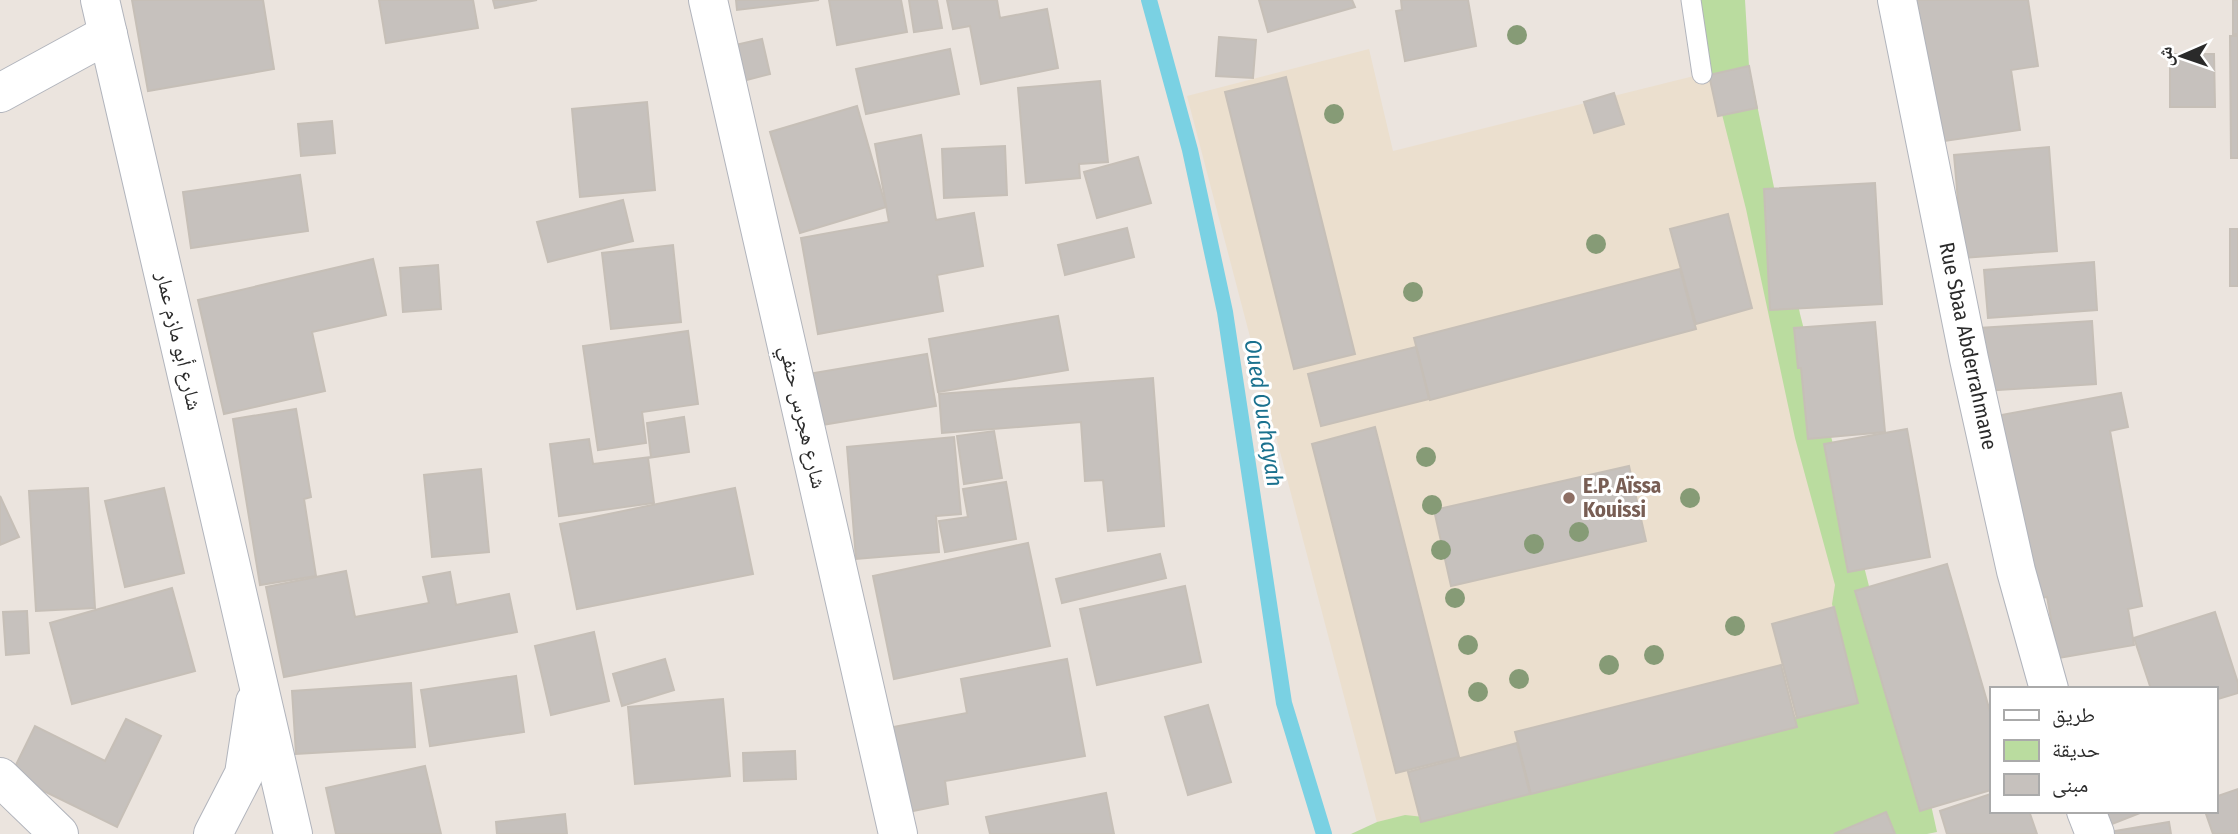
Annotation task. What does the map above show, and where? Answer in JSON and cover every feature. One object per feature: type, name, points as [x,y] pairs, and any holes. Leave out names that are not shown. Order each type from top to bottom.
[{"type":"street","name":"شارع هجرس حنفي","points":[[708,0],[898,834]]},
{"type":"street","name":"Rue Sbaa Abderrahmane","points":[[1897,0],[1969,359],[2016,571],[2048,687]]},
{"type":"street","points":[[0,93],[104,17]]},
{"type":"street","name":"شارع أبو مازم عمار","points":[[104,17],[293,834]]},
{"type":"street","points":[[213,834],[244,774],[258,683]]},
{"type":"street","points":[[0,777],[59,834]]},
{"type":"street","points":[[2087,813],[2095,834]]},
{"type":"lane","points":[[1691,0],[1702,74]]},
{"type":"shaded area","name":"E.P. Aïssa Kouissi","points":[[1369,49],[1393,151],[1702,74],[1749,66],[1800,314],[1893,681],[1927,834],[1380,834],[1187,96]]},
{"type":"green space","points":[[1693,0],[1745,0],[1749,66],[1800,314],[1893,681],[1918,746],[1937,832],[1351,834],[1377,822],[1405,815],[1424,817],[1796,727],[1795,717],[1856,698],[1832,604],[1835,585],[1795,438],[1746,209]]},
{"type":"building","points":[[132,0],[263,0],[274,69],[148,91]]},
{"type":"building","points":[[379,0],[473,0],[478,28],[386,43]]},
{"type":"building","points":[[493,0],[537,0],[495,8]]},
{"type":"building","points":[[736,0],[819,0],[737,10]]},
{"type":"building","points":[[829,0],[901,0],[907,32],[837,45]]},
{"type":"building","points":[[909,0],[937,0],[942,28],[914,32]]},
{"type":"building","points":[[947,0],[997,0],[1000,18],[1047,9],[1058,68],[981,84],[970,26],[953,29]]},
{"type":"building","points":[[1259,0],[1352,0],[1355,7],[1268,32]]},
{"type":"building","points":[[1401,0],[1468,0],[1476,46],[1405,61],[1396,11],[1402,10]]},
{"type":"building","points":[[1903,0],[2028,0],[2038,66],[2011,70],[2020,130],[1938,142]]},
{"type":"building","points":[[2233,0],[2238,0],[2238,34],[2233,34]]},
{"type":"building","points":[[2230,36],[2238,36],[2238,158],[2231,158]]},
{"type":"building","points":[[1219,37],[1256,40],[1253,78],[1216,76]]},
{"type":"building","points":[[762,39],[770,74],[739,82],[731,46]]},
{"type":"building","points":[[950,49],[959,94],[866,114],[856,69]]},
{"type":"building","points":[[2170,54],[2214,54],[2215,107],[2170,107]]},
{"type":"building","points":[[1749,66],[1757,108],[1718,116],[1709,75]]},
{"type":"building","points":[[1286,77],[1355,354],[1294,369],[1225,92]]},
{"type":"building","points":[[1100,81],[1108,162],[1079,164],[1080,178],[1026,183],[1018,88]]},
{"type":"building","points":[[1614,93],[1624,124],[1594,133],[1584,102]]},
{"type":"building","points":[[647,102],[655,190],[580,197],[572,109]]},
{"type":"building","points":[[857,106],[886,207],[800,233],[770,132]]},
{"type":"building","points":[[332,121],[335,153],[301,156],[298,124]]},
{"type":"building","points":[[921,135],[936,220],[974,213],[983,266],[937,275],[943,311],[818,334],[801,238],[889,222],[875,144]]},
{"type":"building","points":[[1005,146],[1007,195],[944,198],[942,149]]},
{"type":"building","points":[[2049,147],[2057,251],[1963,258],[1954,155]]},
{"type":"building","points":[[1138,157],[1151,203],[1097,218],[1084,172]]},
{"type":"building","points":[[300,175],[308,231],[191,248],[183,192]]},
{"type":"building","points":[[1875,183],[1882,304],[1770,310],[1764,189]]},
{"type":"building","points":[[623,200],[633,241],[548,262],[537,222]]},
{"type":"building","points":[[1728,214],[1752,308],[1696,324],[1670,229]]},
{"type":"building","points":[[1127,228],[1134,257],[1065,275],[1058,245]]},
{"type":"building","points":[[2230,229],[2238,229],[2238,286],[2230,286]]},
{"type":"building","points":[[673,245],[681,322],[611,329],[602,253]]},
{"type":"building","points":[[373,259],[386,315],[312,332],[325,391],[224,414],[198,300]]},
{"type":"building","points":[[2094,262],[2097,310],[1988,318],[1984,270]]},
{"type":"building","points":[[438,265],[441,309],[403,312],[400,268]]},
{"type":"building","points":[[1680,269],[1696,329],[1430,400],[1414,338]]},
{"type":"building","points":[[1058,316],[1068,370],[938,392],[929,339]]},
{"type":"building","points":[[2092,321],[2096,384],[1983,391],[1979,328]]},
{"type":"building","points":[[1875,322],[1885,432],[1808,439],[1794,328]]},
{"type":"building","points":[[688,331],[698,404],[642,412],[646,443],[598,450],[583,346]]},
{"type":"building","points":[[1416,347],[1429,399],[1321,426],[1308,374]]},
{"type":"building","points":[[927,354],[936,406],[816,426],[808,374]]},
{"type":"building","points":[[1153,378],[1164,526],[1108,531],[1103,480],[1085,481],[1081,422],[942,433],[939,394]]},
{"type":"building","points":[[2121,393],[2128,427],[2110,431],[2142,606],[2128,609],[2134,645],[2058,658],[2047,597],[2029,600],[1996,416]]},
{"type":"building","points":[[296,409],[311,497],[304,499],[316,576],[260,585],[233,419]]},
{"type":"building","points":[[684,417],[689,452],[648,458],[654,503],[559,516],[550,444],[589,439],[593,464],[651,457],[647,423]]},
{"type":"building","points":[[1375,427],[1459,757],[1396,773],[1312,444]]},
{"type":"building","points":[[1907,429],[1930,557],[1848,572],[1824,444]]},
{"type":"building","points":[[994,431],[1002,478],[964,484],[957,436]]},
{"type":"building","points":[[954,437],[961,514],[936,516],[939,552],[856,559],[847,447]]},
{"type":"building","points":[[1629,466],[1646,541],[1451,586],[1434,510]]},
{"type":"building","points":[[481,469],[489,552],[432,557],[424,475]]},
{"type":"building","points":[[1006,482],[1016,539],[945,552],[939,521],[968,517],[963,489]]},
{"type":"building","points":[[88,488],[95,608],[36,611],[29,491]]},
{"type":"building","points":[[164,488],[184,573],[125,587],[105,501]]},
{"type":"building","points":[[735,488],[753,574],[577,609],[560,524]]},
{"type":"building","points":[[0,496],[19,537],[0,545]]},
{"type":"building","points":[[1028,543],[1050,646],[894,679],[873,576]]},
{"type":"building","points":[[1160,554],[1166,578],[1062,603],[1056,579]]},
{"type":"building","points":[[1947,564],[1990,712],[1990,790],[1920,811],[1855,591]]},
{"type":"building","points":[[346,571],[355,617],[429,603],[423,577],[450,572],[456,605],[509,594],[517,632],[284,677],[266,587]]},
{"type":"building","points":[[1185,586],[1201,662],[1097,685],[1080,609]]},
{"type":"building","points":[[172,588],[195,671],[72,704],[50,623]]},
{"type":"building","points":[[1834,607],[1858,703],[1797,718],[1772,624]]},
{"type":"building","points":[[27,611],[29,653],[6,655],[3,612]]},
{"type":"building","points":[[2215,612],[2238,683],[2238,693],[2217,699],[2217,687],[2150,687],[2134,638]]},
{"type":"building","points":[[594,632],[609,701],[551,715],[535,646]]},
{"type":"building","points":[[665,659],[674,690],[622,706],[613,674]]},
{"type":"building","points":[[1067,659],[1085,756],[945,781],[948,804],[903,813],[888,728],[967,713],[961,679]]},
{"type":"building","points":[[1781,665],[1797,727],[1531,794],[1515,732]]},
{"type":"building","points":[[516,676],[524,732],[430,746],[421,690]]},
{"type":"building","points":[[411,683],[415,747],[296,754],[292,691]]},
{"type":"building","points":[[723,699],[730,776],[635,784],[628,707]]},
{"type":"building","points":[[1208,705],[1231,782],[1188,795],[1165,717]]},
{"type":"building","points":[[126,719],[161,736],[117,827],[11,775],[35,726],[105,761]]},
{"type":"building","points":[[1517,743],[1530,794],[1421,822],[1408,772]]},
{"type":"building","points":[[795,751],[796,779],[744,781],[743,753]]},
{"type":"building","points":[[425,766],[441,834],[336,834],[326,788]]},
{"type":"building","points":[[2238,789],[2238,834],[2213,834],[2206,813],[2217,813],[2217,796]]},
{"type":"building","points":[[1106,793],[1114,834],[990,834],[986,817]]},
{"type":"building","points":[[1990,794],[1990,813],[2030,813],[2037,834],[1947,834],[1940,811]]},
{"type":"building","points":[[1886,812],[1895,834],[1834,834]]},
{"type":"building","points":[[2102,813],[2140,813],[2107,826]]},
{"type":"building","points":[[565,814],[567,834],[497,834],[496,822]]},
{"type":"building","points":[[2169,822],[2171,834],[2109,832]]},
{"type":"waterway","name":"Oued Ouchayah","points":[[1149,0],[1190,150],[1225,312],[1284,703],[1324,834]]},
{"type":"place","name":"E.P. Aïssa Kouissi","points":[[1569,498]]}]
